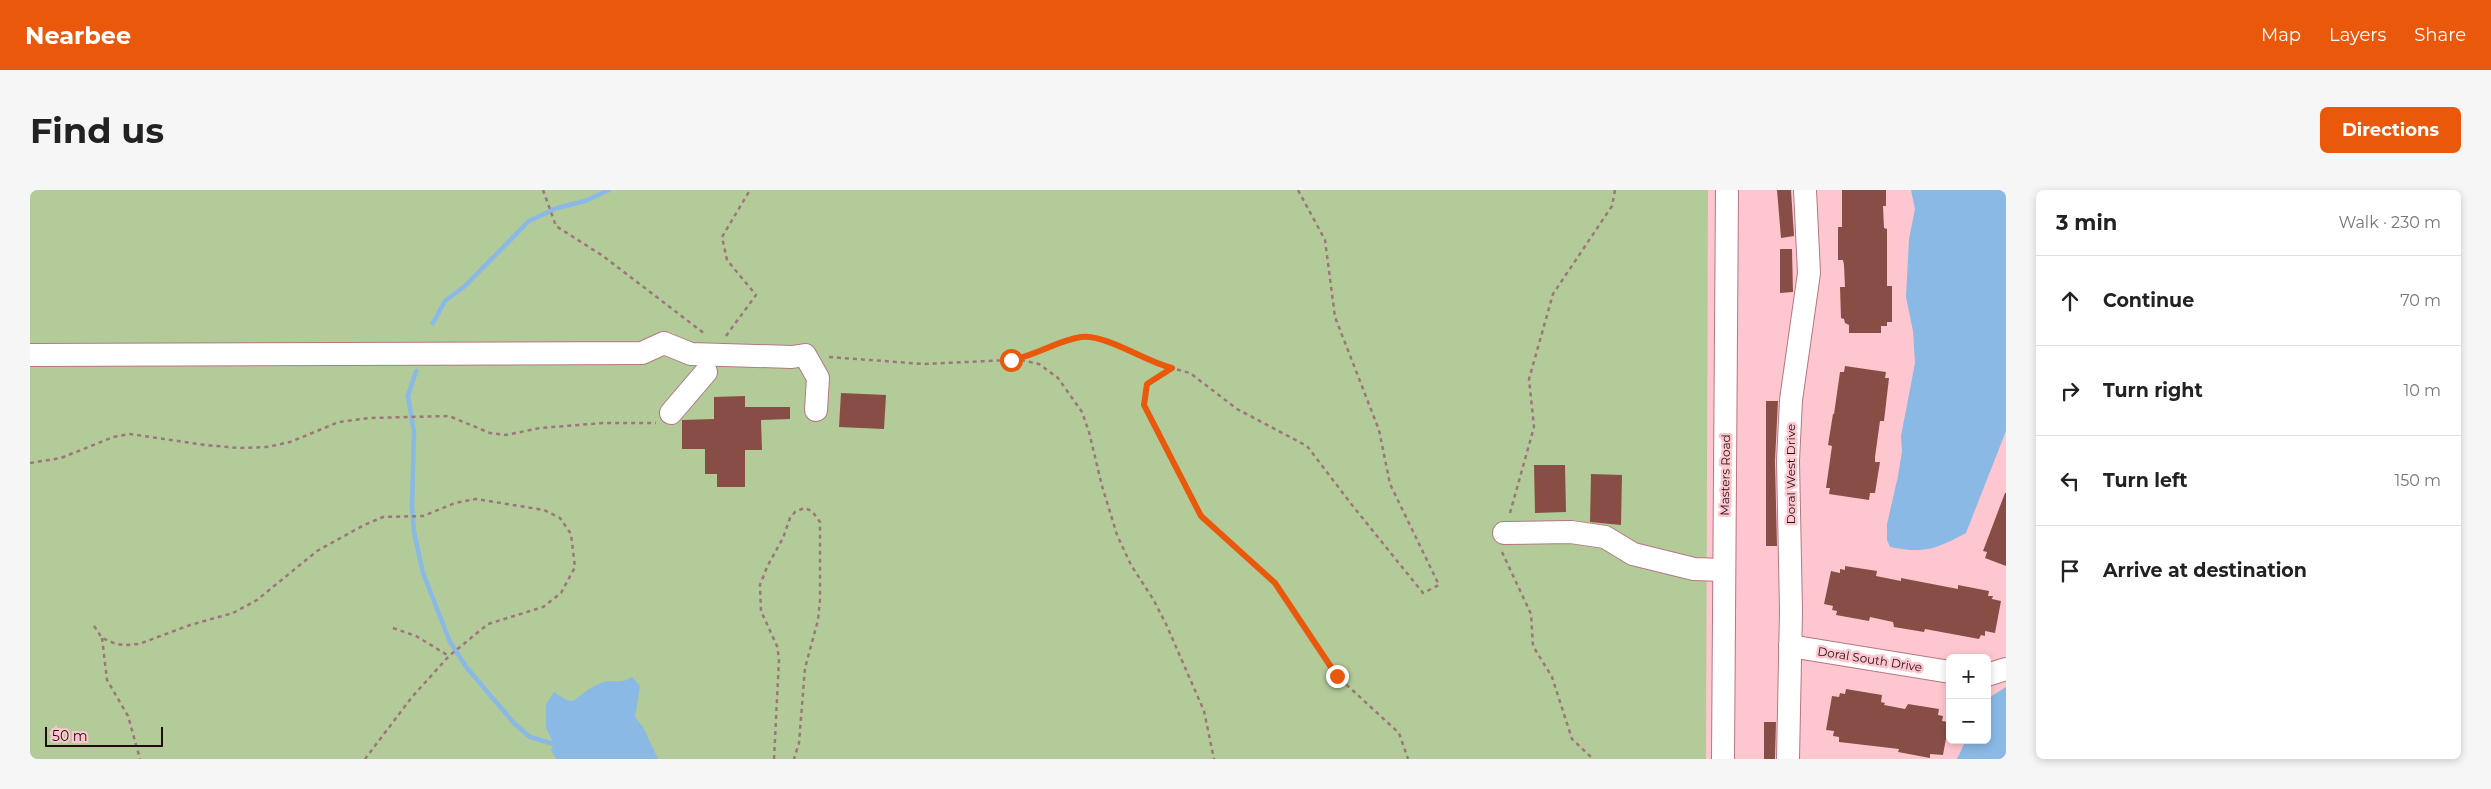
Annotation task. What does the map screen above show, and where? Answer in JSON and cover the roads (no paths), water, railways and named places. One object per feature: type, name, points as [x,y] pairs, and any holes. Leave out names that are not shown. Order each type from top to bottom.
[{"type":"street","name":"Masters Road","points":[[1723,759],[1727,190]]},
{"type":"street","name":"Doral West Drive","points":[[1788,759],[1790,646],[1788,461],[1790,400],[1809,273],[1805,190]]},
{"type":"street","points":[[30,355],[642,352],[664,343],[709,363],[805,355],[818,378],[816,410]]},
{"type":"street","points":[[671,413],[709,363]]},
{"type":"street","points":[[1504,533],[1571,532],[1605,537],[1633,554],[1694,569],[1724,570]]},
{"type":"street","name":"Doral South Drive","points":[[1790,646],[1946,671]]},
{"type":"street","points":[[1991,673],[2006,669]]},
{"type":"water","points":[[1911,190],[2001,190],[2006,194],[2006,431],[1966,533],[1946,543],[1922,550],[1890,547],[1887,540],[1887,524],[1898,476],[1902,451],[1901,436],[1915,363],[1913,331],[1906,297],[1909,239],[1915,209]]},
{"type":"water","points":[[632,677],[640,686],[635,717],[643,727],[658,759],[556,759],[551,750],[554,744],[546,728],[546,704],[554,692],[566,700],[573,701],[600,683],[622,681]]},
{"type":"water","points":[[2006,687],[2006,759],[1957,759],[1964,744],[1991,744],[1991,696]]},
{"type":"waterway","points":[[433,323],[445,301],[465,286],[529,221],[557,208],[585,201],[609,190]]},
{"type":"waterway","points":[[416,371],[408,396],[414,432],[412,507],[414,532],[423,573],[450,642],[467,668],[514,723],[530,737],[554,744]]}]
